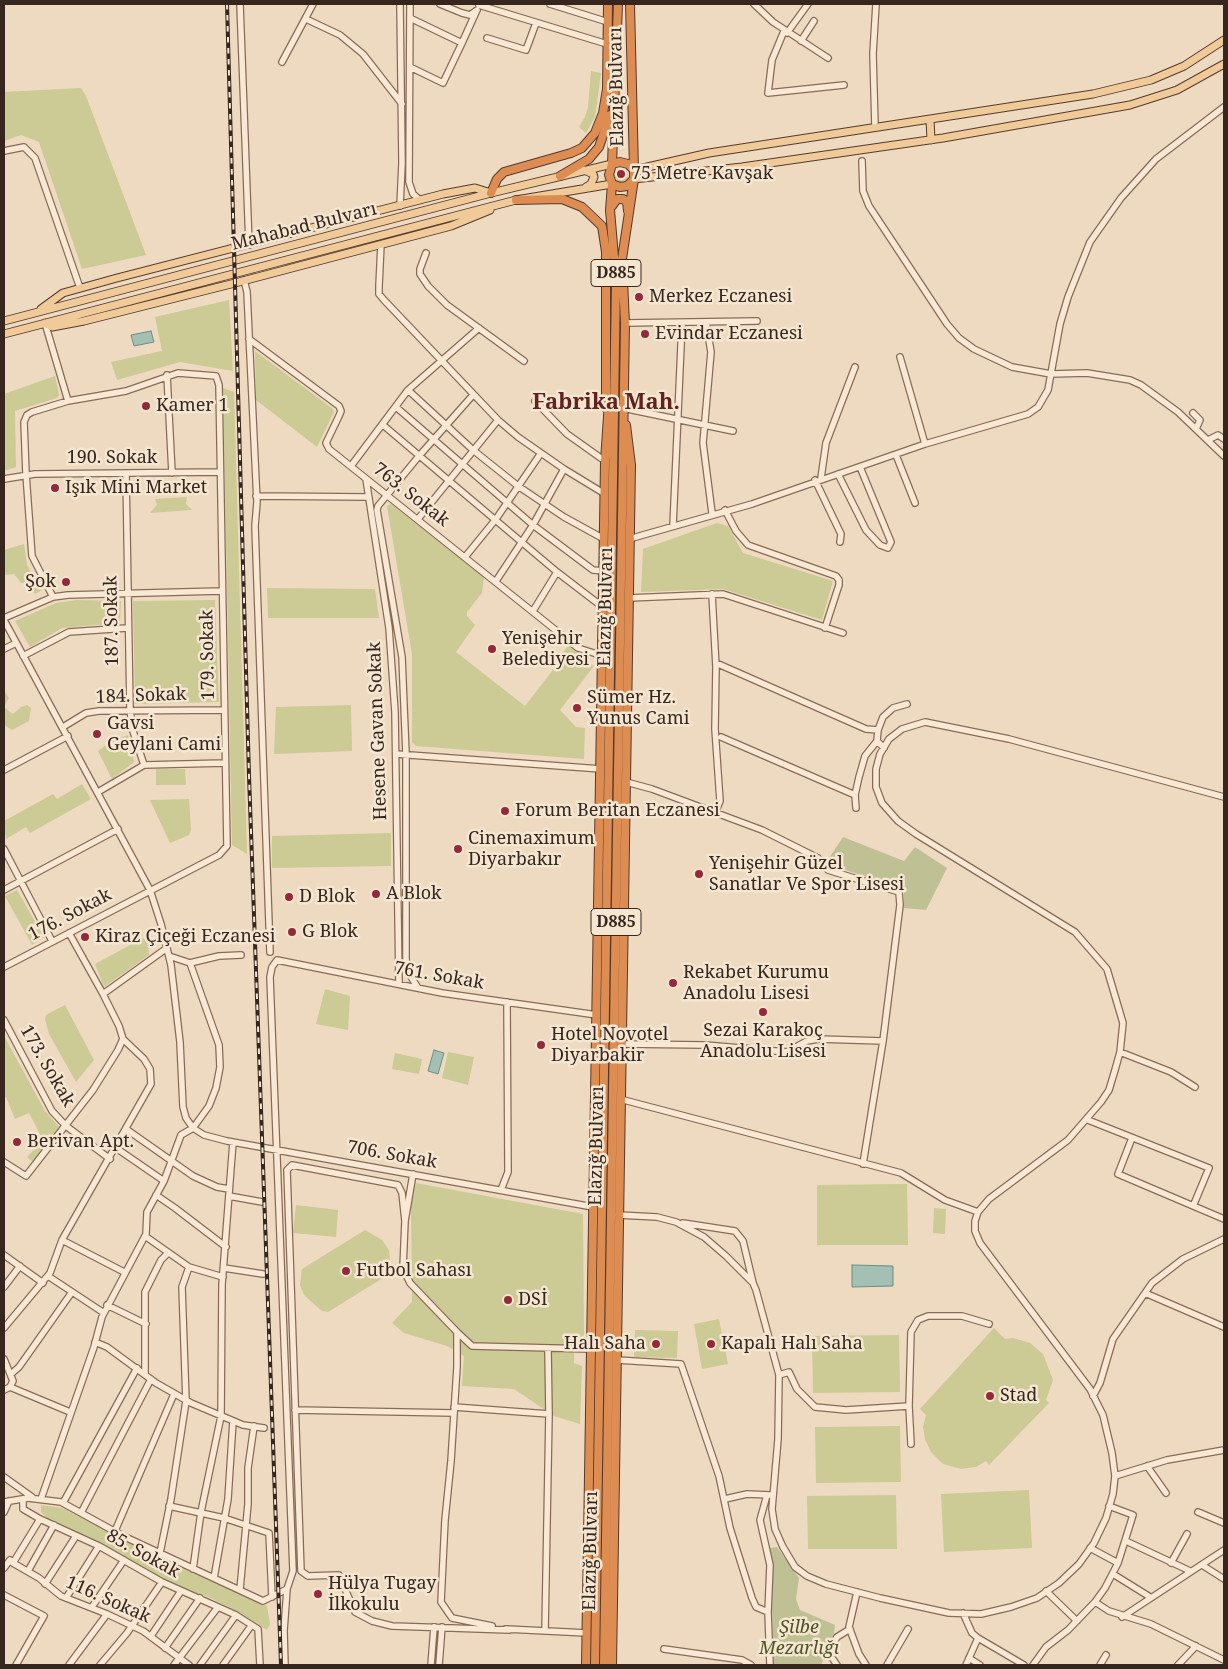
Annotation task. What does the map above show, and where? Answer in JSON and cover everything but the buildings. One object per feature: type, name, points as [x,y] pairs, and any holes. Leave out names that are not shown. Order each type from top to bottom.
[{"type":"highway","points":[[491,193],[497,179],[504,172],[571,153],[582,148],[589,141],[600,123],[603,113],[606,89],[608,4]]},
{"type":"highway","name":"Elazığ Bulvarı","points":[[612,164],[618,4]]},
{"type":"highway","name":"Elazığ Bulvarı","points":[[630,4],[634,170]]},
{"type":"highway","points":[[560,176],[589,158],[599,147],[614,96]]},
{"type":"highway","points":[[624,162],[634,170],[634,179],[624,187],[612,184],[609,174],[612,164],[624,162]]},
{"type":"highway","name":"Elazığ Bulvarı","points":[[604,1665],[625,323],[622,259],[634,179]]},
{"type":"highway","name":"Elazığ Bulvarı","points":[[595,1665],[616,280],[610,210],[612,184]]},
{"type":"highway","points":[[516,200],[557,198],[569,201],[587,211],[602,226],[606,252],[607,424]]},
{"type":"highway","points":[[610,210],[615,201],[623,199],[627,202],[628,213]]},
{"type":"highway","points":[[586,1665],[602,769],[605,461],[614,362]]},
{"type":"highway","points":[[612,1665],[631,464],[623,408]]},
{"type":"highway","points":[[605,1642],[613,1604]]},
{"type":"main road","points":[[634,170],[709,153],[1093,94],[1151,80],[1184,66],[1224,40]]},
{"type":"main road","points":[[634,179],[931,140],[1130,105],[1177,90],[1224,64]]},
{"type":"main road","points":[[930,119],[931,140]]},
{"type":"main road","name":"Mahabad Bulvarı","points":[[4,322],[491,193],[612,164]]},
{"type":"main road","points":[[583,170],[589,172],[594,177],[591,184],[584,189]]},
{"type":"main road","name":"Mahabad Bulvarı","points":[[4,334],[516,200],[612,184]]},
{"type":"main road","points":[[36,313],[63,293],[80,288],[420,200],[475,188],[491,193]]},
{"type":"main road","points":[[45,323],[52,327],[84,322],[451,226],[516,200]]},
{"type":"street","points":[[240,4],[249,245]]},
{"type":"street","points":[[282,62],[313,4]]},
{"type":"street","points":[[400,4],[402,104],[400,206]]},
{"type":"street","points":[[410,4],[409,182],[413,194],[420,200]]},
{"type":"street","points":[[440,4],[462,14],[476,12]]},
{"type":"street","points":[[410,67],[443,83],[479,4],[607,44]]},
{"type":"street","points":[[550,4],[608,22]]},
{"type":"street","points":[[754,4],[786,32],[828,58]]},
{"type":"street","points":[[808,4],[786,32],[772,60],[768,94],[844,85]]},
{"type":"street","points":[[875,127],[873,54],[876,4]]},
{"type":"street","points":[[410,18],[462,42]]},
{"type":"street","points":[[306,19],[340,35],[363,54],[402,104]]},
{"type":"street","points":[[801,41],[814,21]]},
{"type":"street","points":[[487,38],[526,50],[536,23]]},
{"type":"street","points":[[629,538],[712,513],[752,504],[818,479],[860,467],[926,444],[1028,414],[1038,407],[1045,398],[1060,324],[1068,297],[1084,255],[1104,220],[1156,159],[1224,107]]},
{"type":"street","points":[[4,151],[24,147],[35,158],[80,288]]},
{"type":"street","points":[[862,161],[863,191],[869,206],[953,331],[974,349],[1004,364],[1051,374],[1087,373],[1130,380],[1141,385],[1178,412],[1224,456]]},
{"type":"street","points":[[381,244],[379,294],[498,420],[564,469],[605,494]]},
{"type":"street","points":[[426,253],[420,274],[447,305],[524,361]]},
{"type":"street","points":[[244,280],[247,292],[256,496],[255,526],[270,952]]},
{"type":"street","points":[[625,323],[758,321]]},
{"type":"street","points":[[706,322],[711,352],[704,425],[704,464],[712,513]]},
{"type":"street","points":[[45,323],[68,401]]},
{"type":"street","points":[[673,526],[682,323]]},
{"type":"street","points":[[352,466],[408,390],[479,328]]},
{"type":"street","name":"763. Sokak","points":[[249,339],[339,406],[339,416],[326,443],[329,449],[533,610],[578,648],[603,656]]},
{"type":"street","points":[[900,357],[926,444]]},
{"type":"street","points":[[840,542],[841,534],[818,479],[826,443],[855,367]]},
{"type":"street","name":"179. Sokak","points":[[150,890],[219,855],[227,846],[221,592],[220,385],[216,376],[178,373],[167,375]]},
{"type":"street","points":[[53,597],[32,556],[24,422],[27,415],[68,401],[126,391],[167,375],[172,473]]},
{"type":"street","points":[[408,390],[473,450],[518,486],[544,504],[604,539]]},
{"type":"street","points":[[418,988],[408,972],[406,959],[406,754],[402,657],[377,510],[419,456],[473,394]]},
{"type":"street","points":[[535,401],[567,434],[605,461]]},
{"type":"street","points":[[396,407],[461,465],[533,525],[593,570],[604,571]]},
{"type":"street","points":[[623,408],[733,431]]},
{"type":"street","points":[[1193,412],[1200,420],[1196,429]]},
{"type":"street","points":[[418,519],[498,420]]},
{"type":"street","points":[[383,425],[557,572],[604,608]]},
{"type":"street","points":[[1208,440],[1218,435],[1224,440]]},
{"type":"street","points":[[465,556],[496,519],[541,453]]},
{"type":"street","points":[[896,455],[915,503]]},
{"type":"street","points":[[838,474],[866,530],[880,545],[888,548],[891,542],[860,467]]},
{"type":"street","points":[[496,581],[533,525],[564,469]]},
{"type":"street","name":"190. Sokak","points":[[4,479],[26,474],[220,472]]},
{"type":"street","name":"187. Sokak","points":[[126,474],[126,594],[130,710],[133,731],[144,765]]},
{"type":"street","name":"Hesene Gavan Sokak","points":[[366,479],[367,497],[389,628],[396,754],[399,984]]},
{"type":"street","points":[[256,496],[367,497]]},
{"type":"street","points":[[725,510],[736,531],[748,545],[836,576],[839,580],[839,585],[825,628]]},
{"type":"street","points":[[533,610],[557,572]]},
{"type":"street","points":[[191,1125],[183,1107],[180,1042],[169,956],[150,890],[4,619],[53,597],[94,593],[221,592]]},
{"type":"street","points":[[712,594],[716,663],[715,729],[720,801],[715,813]]},
{"type":"street","points":[[629,598],[723,594],[843,633]]},
{"type":"street","points":[[23,656],[69,632],[127,628]]},
{"type":"street","points":[[4,649],[16,643]]},
{"type":"street","points":[[716,663],[866,729],[878,730]]},
{"type":"street","points":[[856,808],[854,795],[865,756],[877,741],[878,730],[883,717],[893,708],[906,704]]},
{"type":"street","name":"184. Sokak","points":[[63,727],[86,713],[130,710],[224,710]]},
{"type":"street","points":[[770,1495],[775,1529],[783,1547],[795,1567],[807,1576],[826,1584],[949,1613],[981,1614],[1011,1608],[1037,1598],[1079,1564],[1106,1518],[1115,1476],[1112,1453],[1103,1416],[1093,1396],[980,1243],[975,1231],[978,1212],[989,1199],[1068,1140],[1088,1120],[1109,1090],[1120,1052],[1123,1023],[1107,969],[1075,932],[898,821],[882,803],[876,787],[876,769],[884,748],[890,739],[902,728],[925,722],[1009,739],[1224,797]]},
{"type":"street","points":[[4,770],[68,736]]},
{"type":"street","points":[[721,737],[854,795]]},
{"type":"street","points":[[877,741],[884,748]]},
{"type":"street","points":[[396,754],[602,769]]},
{"type":"street","points":[[98,792],[144,765],[225,763]]},
{"type":"street","points":[[626,782],[762,830],[818,858],[828,870],[899,892],[900,905],[883,1041],[863,1164]]},
{"type":"street","points":[[4,890],[118,829]]},
{"type":"street","points":[[4,849],[52,941]]},
{"type":"street","name":"176. Sokak","points":[[4,967],[150,890]]},
{"type":"street","points":[[4,1328],[48,1276],[62,1240],[110,1159],[151,1084],[152,1075],[144,1059],[123,1039],[119,1026],[103,994],[69,933]]},
{"type":"street","points":[[103,994],[167,948]]},
{"type":"street","points":[[169,956],[190,963],[219,956],[241,955]]},
{"type":"street","name":"761. Sokak","points":[[277,1150],[270,977],[272,967],[277,960],[418,988],[597,1015]]},
{"type":"street","points":[[37,1499],[70,1412],[107,1305],[145,1236],[147,1212],[164,1181],[181,1135],[209,1106],[216,1088],[220,1060],[217,1036],[190,963]]},
{"type":"street","points":[[501,1190],[508,1172],[507,1002]]},
{"type":"street","name":"173. Sokak","points":[[4,1020],[41,1094],[52,1111],[66,1126],[110,1159]]},
{"type":"street","points":[[4,1162],[26,1176],[93,1090],[123,1039]]},
{"type":"street","points":[[621,1044],[705,1045],[787,1052],[807,1041],[818,1039],[883,1041]]},
{"type":"street","points":[[1120,1052],[1171,1072],[1195,1088]]},
{"type":"street","points":[[620,1099],[901,1173],[945,1200],[978,1212]]},
{"type":"street","points":[[1088,1120],[1209,1168],[1194,1204]]},
{"type":"street","name":"706. Sokak","points":[[191,1125],[204,1135],[233,1142],[593,1208]]},
{"type":"street","points":[[126,1129],[170,1161],[204,1182],[230,1193],[262,1202]]},
{"type":"street","points":[[1132,1138],[1118,1174],[1194,1204],[1224,1219]]},
{"type":"street","points":[[193,1569],[201,1512],[221,1416],[223,1276],[233,1142]]},
{"type":"street","points":[[116,1148],[164,1181]]},
{"type":"street","points":[[277,1150],[293,1571],[287,1589],[284,1631],[285,1665]]},
{"type":"street","points":[[405,1221],[402,1193],[398,1185],[292,1165],[288,1166],[301,1571],[308,1576],[338,1575],[342,1578],[343,1586],[355,1612],[372,1621],[392,1626],[587,1633]]},
{"type":"street","points":[[413,1174],[405,1221],[403,1268],[410,1284],[457,1332],[472,1346],[591,1349]]},
{"type":"street","points":[[156,1195],[226,1247]]},
{"type":"street","points":[[618,1215],[657,1217],[735,1232],[743,1241],[779,1375],[778,1439],[770,1495],[760,1520],[770,1565],[768,1612],[770,1665]]},
{"type":"street","points":[[676,1222],[714,1245],[753,1283]]},
{"type":"street","points":[[145,1236],[189,1267],[223,1276]]},
{"type":"street","points":[[1093,1396],[1100,1383],[1113,1339],[1145,1293],[1166,1271],[1224,1239]]},
{"type":"street","points":[[62,1240],[124,1272]]},
{"type":"street","points":[[144,1374],[145,1292],[161,1260],[168,1253]]},
{"type":"street","points":[[4,1255],[42,1283]]},
{"type":"street","points":[[4,1287],[20,1266]]},
{"type":"street","points":[[160,1554],[170,1506],[186,1401],[182,1287],[189,1267]]},
{"type":"street","points":[[224,1268],[263,1274]]},
{"type":"street","points":[[48,1276],[104,1313]]},
{"type":"street","points":[[11,1374],[19,1366],[72,1292]]},
{"type":"street","points":[[1145,1293],[1224,1327]]},
{"type":"street","points":[[107,1305],[146,1324]]},
{"type":"street","points":[[911,1444],[909,1406],[911,1332],[918,1320],[928,1316],[962,1316],[989,1324]]},
{"type":"street","points":[[457,1332],[454,1410],[445,1520],[441,1602],[452,1618],[509,1630]]},
{"type":"street","points":[[95,1342],[186,1401],[233,1421],[264,1428]]},
{"type":"street","points":[[545,1631],[549,1414],[548,1349]]},
{"type":"street","points":[[4,1359],[13,1381],[10,1387],[4,1390]]},
{"type":"street","points":[[617,1360],[681,1364],[725,1499],[730,1528],[752,1598],[756,1607],[768,1612]]},
{"type":"street","points":[[63,1503],[137,1368]]},
{"type":"street","points":[[779,1375],[789,1372],[797,1389],[815,1408],[846,1410],[909,1406]]},
{"type":"street","points":[[82,1513],[151,1379]]},
{"type":"street","points":[[10,1387],[70,1412]]},
{"type":"street","points":[[115,1531],[174,1394]]},
{"type":"street","points":[[295,1410],[454,1410],[549,1414]]},
{"type":"street","points":[[214,1578],[228,1499],[233,1421]]},
{"type":"street","points":[[240,1590],[246,1526],[248,1468],[254,1426]]},
{"type":"street","points":[[1115,1476],[1167,1460],[1224,1450]]},
{"type":"street","points":[[1148,1466],[1166,1493]]},
{"type":"street","points":[[4,1477],[37,1499]]},
{"type":"street","points":[[725,1499],[747,1494],[770,1495]]},
{"type":"street","points":[[4,1512],[6,1502],[37,1499],[63,1503],[160,1554],[263,1601],[287,1589]]},
{"type":"street","name":"85. Sokak","points":[[20,1500],[23,1509],[40,1519],[99,1546],[162,1582],[236,1615],[251,1626],[258,1628],[260,1665]]},
{"type":"street","points":[[170,1506],[224,1518],[269,1533],[272,1597]]},
{"type":"street","points":[[1032,1665],[1046,1647],[1077,1620],[1094,1602],[1113,1574],[1126,1541],[1132,1515],[1109,1506]]},
{"type":"street","points":[[1198,1512],[1224,1523]]},
{"type":"street","points":[[4,1568],[10,1560],[13,1562],[40,1519]]},
{"type":"street","points":[[28,1571],[54,1525]]},
{"type":"street","points":[[1171,1563],[1187,1534]]},
{"type":"street","points":[[45,1584],[76,1536]]},
{"type":"street","points":[[1126,1541],[1190,1571]]},
{"type":"street","points":[[66,1598],[99,1546]]},
{"type":"street","points":[[1090,1548],[1118,1563]]},
{"type":"street","points":[[1122,1617],[1224,1550]]},
{"type":"street","points":[[92,1607],[124,1560]]},
{"type":"street","name":"116. Sokak","points":[[13,1562],[28,1571],[53,1591],[66,1598],[133,1625],[151,1636],[189,1665]]},
{"type":"street","points":[[1202,1565],[1224,1579]]},
{"type":"street","points":[[1113,1574],[1150,1597]]},
{"type":"street","points":[[100,1665],[133,1625],[162,1582]]},
{"type":"street","points":[[151,1636],[181,1591]]},
{"type":"street","points":[[1046,1591],[1077,1620]]},
{"type":"street","points":[[857,1592],[850,1629],[859,1654],[866,1665]]},
{"type":"street","points":[[4,1595],[44,1616],[20,1664]]},
{"type":"street","points":[[165,1648],[200,1598]]},
{"type":"street","points":[[1094,1602],[1122,1617],[1151,1624],[1224,1660]]},
{"type":"street","points":[[174,1665],[218,1607]]},
{"type":"street","points":[[963,1613],[972,1633],[1022,1665]]},
{"type":"street","points":[[69,1665],[108,1614]]},
{"type":"street","points":[[200,1665],[236,1615]]},
{"type":"street","points":[[222,1665],[251,1626]]},
{"type":"street","points":[[431,1665],[434,1627]]},
{"type":"street","points":[[439,1665],[442,1627]]},
{"type":"street","points":[[837,1665],[828,1652],[837,1637],[850,1629]]},
{"type":"street","points":[[887,1665],[908,1630]]},
{"type":"street","points":[[966,1665],[978,1638]]},
{"type":"street","points":[[1178,1665],[1196,1646]]},
{"type":"street","points":[[664,1648],[742,1660],[751,1665]]},
{"type":"street","points":[[1100,1665],[1106,1655]]},
{"type":"street","points":[[969,1658],[980,1665]]},
{"type":"shaded area","points":[[591,71],[601,73],[595,117],[586,133],[579,127],[588,107]]},
{"type":"shaded area","points":[[81,88],[86,96],[146,255],[82,269],[39,142],[21,135],[4,141],[4,92]]},
{"type":"shaded area","points":[[618,168],[624,168],[628,175],[624,182],[618,182],[614,178],[614,172]]},
{"type":"shaded area","points":[[229,300],[233,371],[180,362],[117,380],[111,362],[162,351],[155,317]]},
{"type":"shaded area","points":[[151,331],[154,342],[134,346],[131,335]]},
{"type":"shaded area","points":[[255,351],[333,409],[334,412],[317,447],[256,400]]},
{"type":"shaded area","points":[[55,376],[59,395],[57,398],[15,411],[16,467],[4,471],[4,394]]},
{"type":"shaded area","points":[[223,388],[234,392],[247,854],[232,845]]},
{"type":"shaded area","points":[[187,497],[186,504],[192,510],[150,513],[157,505],[155,499]]},
{"type":"shaded area","points":[[391,504],[484,577],[482,593],[467,612],[467,616],[475,625],[456,652],[525,706],[559,662],[557,660],[569,645],[594,666],[560,710],[576,727],[585,728],[584,759],[416,746],[412,742],[412,654],[387,506]]},
{"type":"shaded area","points":[[717,523],[728,526],[743,553],[833,581],[822,620],[723,589],[641,592],[643,549]]},
{"type":"shaded area","points":[[24,544],[27,565],[42,590],[35,594],[26,583],[21,583],[14,574],[5,575],[4,550]]},
{"type":"shaded area","points":[[267,588],[375,589],[379,618],[268,618]]},
{"type":"shaded area","points":[[77,600],[121,601],[120,623],[62,628],[30,647],[15,621],[56,603]]},
{"type":"shaded area","points":[[215,600],[219,702],[135,704],[133,601]]},
{"type":"shaded area","points":[[4,691],[9,698],[4,707]]},
{"type":"shaded area","points":[[27,705],[31,708],[29,721],[12,730],[4,725],[4,707],[13,714],[21,707]]},
{"type":"shaded area","points":[[351,705],[352,751],[274,754],[276,707]]},
{"type":"shaded area","points":[[128,735],[134,762],[112,779],[98,751],[112,741]]},
{"type":"shaded area","points":[[156,769],[185,769],[186,785],[156,785]]},
{"type":"shaded area","points":[[82,784],[91,799],[30,833],[26,827],[6,839],[4,821],[53,794],[57,799]]},
{"type":"shaded area","points":[[189,799],[191,830],[189,835],[170,843],[150,800]]},
{"type":"shaded area","points":[[391,833],[391,866],[272,868],[272,836]]},
{"type":"shaded area","points":[[17,890],[44,937],[32,945],[5,896]]},
{"type":"shaded area","points":[[143,938],[148,942],[149,955],[104,987],[95,964]]},
{"type":"shaded area","points":[[325,989],[350,996],[348,1030],[316,1024]]},
{"type":"shaded area","points":[[65,1005],[94,1060],[76,1082],[49,1034],[45,1019],[46,1015]]},
{"type":"shaded area","points":[[4,1036],[45,1111],[60,1128],[33,1162],[27,1157],[43,1140],[29,1113],[15,1119],[6,1097],[4,1098]]},
{"type":"shaded area","points":[[434,1050],[444,1053],[438,1074],[428,1071]]},
{"type":"shaded area","points":[[448,1052],[474,1057],[468,1085],[442,1078]]},
{"type":"shaded area","points":[[395,1053],[422,1059],[419,1074],[392,1069]]},
{"type":"shaded area","points":[[416,1183],[583,1214],[584,1335],[574,1340],[574,1363],[582,1366],[580,1424],[554,1416],[514,1389],[462,1386],[464,1356],[447,1346],[404,1333],[392,1323],[412,1302],[411,1205]]},
{"type":"shaded area","points":[[907,1184],[908,1245],[817,1245],[817,1185]]},
{"type":"shaded area","points":[[296,1205],[338,1210],[336,1237],[293,1233]]},
{"type":"shaded area","points":[[934,1208],[946,1209],[945,1234],[933,1233]]},
{"type":"shaded area","name":"Futbol Sahası","points":[[365,1230],[382,1240],[389,1250],[391,1273],[328,1312],[322,1311],[304,1295],[300,1285],[302,1269]]},
{"type":"shaded area","points":[[852,1265],[893,1266],[893,1286],[852,1287]]},
{"type":"shaded area","name":"Kapalı Halı Saha","points":[[719,1319],[728,1364],[702,1369],[694,1324]]},
{"type":"shaded area","name":"Stad","points":[[994,1328],[1005,1339],[1013,1338],[1030,1343],[1043,1354],[1053,1380],[1046,1400],[1049,1403],[989,1465],[986,1461],[976,1467],[961,1469],[943,1464],[931,1452],[925,1439],[923,1427],[926,1415],[920,1409]]},
{"type":"shaded area","name":"Halı Saha","points":[[635,1330],[678,1331],[677,1358],[634,1357]]},
{"type":"shaded area","points":[[899,1335],[900,1392],[813,1393],[812,1336]]},
{"type":"shaded area","points":[[900,1426],[901,1482],[816,1483],[815,1427]]},
{"type":"shaded area","points":[[1029,1490],[1032,1548],[944,1552],[941,1494]]},
{"type":"shaded area","points":[[896,1495],[897,1549],[808,1549],[807,1496]]},
{"type":"shaded area","points":[[41,1505],[62,1508],[168,1562],[267,1606],[270,1624],[267,1630],[237,1611],[206,1596],[183,1589],[47,1518],[41,1512]]},
{"type":"green space","points":[[843,837],[904,861],[915,847],[947,868],[926,910],[904,908],[904,890],[834,866],[829,858]]},
{"type":"green space","name":"Şilbe Mezarlığı","points":[[777,1547],[799,1578],[796,1599],[800,1610],[835,1625],[834,1634],[821,1665],[774,1665],[770,1548]]},
{"type":"railway","points":[[227,4],[249,776],[281,1665]]},
{"type":"place","name":"75 Metre Kavşak","points":[[621,174]]},
{"type":"place","name":"Merkez Eczanesi","points":[[639,297]]},
{"type":"place","name":"Evindar Eczanesi","points":[[645,334]]},
{"type":"place","name":"Kamer 1","points":[[146,406]]},
{"type":"place","name":"Işık Mini Market","points":[[55,488]]},
{"type":"place","name":"Şok","points":[[66,582]]},
{"type":"place","name":"Yenişehir Belediyesi","points":[[492,649]]},
{"type":"place","name":"Sümer Hz. Yunus Cami","points":[[577,708]]},
{"type":"place","name":"Gavsi Geylani Cami","points":[[97,734]]},
{"type":"place","name":"Forum Beritan Eczanesi","points":[[505,811]]},
{"type":"place","name":"Cinemaximum Diyarbakır","points":[[458,849]]},
{"type":"place","name":"Yenişehir Güzel Sanatlar Ve Spor Lisesi","points":[[699,874]]},
{"type":"place","name":"A Blok","points":[[376,894]]},
{"type":"place","name":"D Blok","points":[[289,897]]},
{"type":"place","name":"G Blok","points":[[292,932]]},
{"type":"place","name":"Kiraz Çiçeği Eczanesi","points":[[85,937]]},
{"type":"place","name":"Rekabet Kurumu Anadolu Lisesi","points":[[673,983]]},
{"type":"place","name":"Sezai Karakoç Anadolu Lisesi","points":[[763,1012]]},
{"type":"place","name":"Hotel Novotel Diyarbakir","points":[[541,1045]]},
{"type":"place","name":"Berivan Apt.","points":[[17,1142]]},
{"type":"place","name":"Futbol Sahası","points":[[346,1271]]},
{"type":"place","name":"DSİ","points":[[508,1300]]},
{"type":"place","name":"Halı Saha","points":[[656,1344]]},
{"type":"place","name":"Kapalı Halı Saha","points":[[711,1344]]},
{"type":"place","name":"Stad","points":[[990,1396]]},
{"type":"place","name":"Hülya Tugay İlkokulu","points":[[318,1594]]},
{"type":"district","name":"Fabrika Mah.","points":[[606,403]]}]
